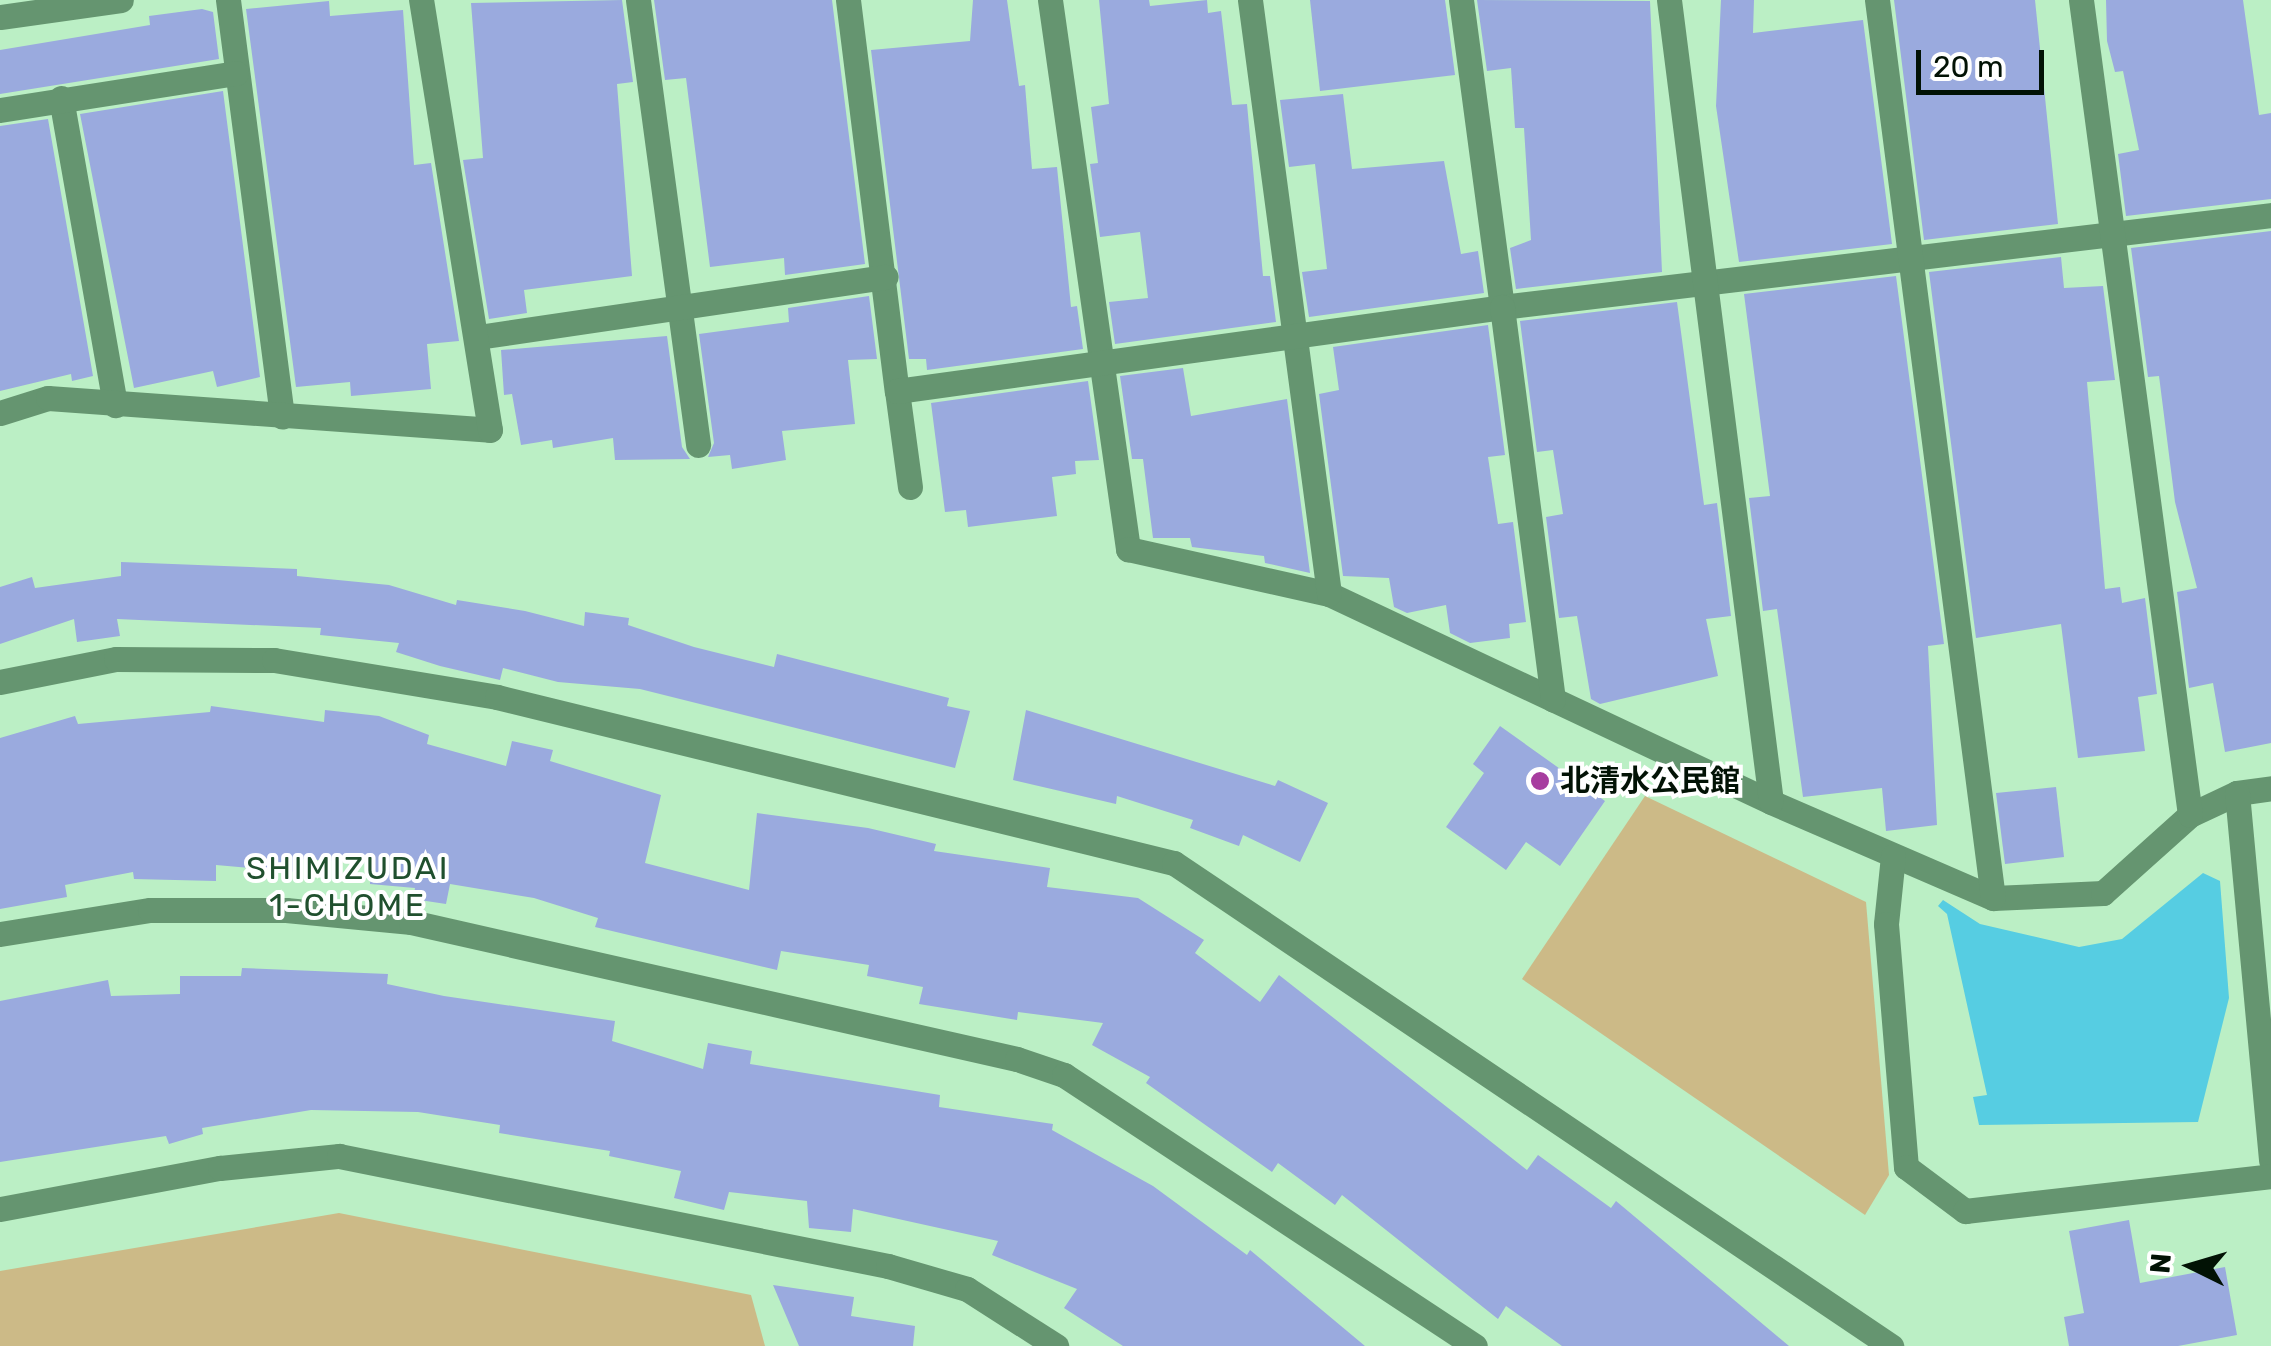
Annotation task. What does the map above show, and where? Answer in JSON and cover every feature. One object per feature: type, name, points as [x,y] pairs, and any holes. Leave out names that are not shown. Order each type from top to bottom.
[{"type":"street","points":[[13,10],[122,0]]},
{"type":"street","points":[[228,0],[282,416]]},
{"type":"street","points":[[0,413],[48,398],[490,430],[421,0]]},
{"type":"street","points":[[638,0],[683,304],[698,445]]},
{"type":"street","points":[[848,0],[910,487]]},
{"type":"street","points":[[1050,0],[1097,365],[1128,549],[1329,594],[1771,802],[1993,898],[2103,893],[2190,815],[2236,793],[2271,788]]},
{"type":"street","points":[[1250,0],[1329,594]]},
{"type":"street","points":[[1461,0],[1552,700]]},
{"type":"street","points":[[1669,0],[1710,284],[1771,802]]},
{"type":"street","points":[[1877,0],[1993,898]]},
{"type":"street","points":[[2080,0],[2190,815]]},
{"type":"street","points":[[0,110],[236,73]]},
{"type":"street","points":[[62,98],[114,405]]},
{"type":"street","points":[[896,391],[1502,307],[2271,215]]},
{"type":"street","points":[[478,337],[886,277]]},
{"type":"street","points":[[0,682],[116,659],[274,660],[497,697],[1174,863],[1892,1346]]},
{"type":"street","points":[[2236,793],[2265,1035],[2271,1160]]},
{"type":"street","points":[[1893,856],[1886,924],[1906,1167],[1965,1211],[2271,1176]]},
{"type":"street","points":[[0,934],[150,910],[286,910],[411,922],[1017,1059],[1064,1074],[1475,1346]]},
{"type":"street","points":[[0,1209],[220,1168],[339,1156],[888,1266],[967,1289],[1056,1346]]},
{"type":"shaded area","points":[[1645,796],[1866,902],[1889,1175],[1865,1215],[1522,979]]},
{"type":"shaded area","points":[[339,1213],[751,1295],[765,1346],[0,1346],[0,1271]]},
{"type":"water","points":[[2203,873],[2220,881],[2229,998],[2198,1122],[1979,1125],[1973,1097],[1987,1095],[1947,914],[1938,906],[1943,900],[1980,924],[2079,947],[2122,939]]},
{"type":"building","points":[[622,0],[633,82],[617,84],[632,276],[524,290],[527,313],[489,319],[463,160],[483,158],[471,3]]},
{"type":"building","points":[[654,0],[832,0],[865,264],[785,275],[784,258],[710,267],[686,78],[665,80]]},
{"type":"building","points":[[973,0],[1007,0],[1019,86],[1025,85],[1032,169],[1057,167],[1071,307],[1077,306],[1083,349],[927,370],[926,359],[909,359],[871,50],[970,41]]},
{"type":"building","points":[[1099,0],[1149,0],[1150,6],[1207,0],[1208,13],[1221,11],[1232,105],[1247,104],[1263,276],[1270,276],[1276,322],[1115,344],[1109,302],[1148,298],[1140,232],[1100,237],[1090,164],[1098,163],[1091,107],[1109,104]]},
{"type":"building","points":[[1310,0],[1445,0],[1455,75],[1320,91]]},
{"type":"building","points":[[1477,0],[1650,1],[1662,272],[1516,289],[1510,248],[1531,240],[1524,128],[1515,128],[1511,68],[1487,71]]},
{"type":"building","points":[[1721,0],[1754,0],[1753,33],[1863,20],[1892,244],[1739,262],[1716,106]]},
{"type":"building","points":[[1894,0],[2035,0],[2058,224],[1924,240]]},
{"type":"building","points":[[2106,0],[2243,0],[2259,115],[2271,113],[2271,199],[2126,216],[2118,154],[2139,150],[2123,71],[2115,72],[2107,41]]},
{"type":"building","points":[[329,1],[330,16],[403,10],[414,165],[431,163],[459,341],[427,344],[431,389],[351,396],[350,382],[296,387],[246,9]]},
{"type":"building","points":[[202,9],[213,12],[219,59],[0,94],[0,50],[150,25],[149,16]]},
{"type":"building","points":[[223,91],[260,377],[217,387],[213,371],[134,388],[80,114]]},
{"type":"building","points":[[1343,94],[1352,169],[1444,161],[1461,254],[1478,251],[1484,293],[1309,317],[1302,272],[1327,269],[1315,164],[1289,167],[1280,100]]},
{"type":"building","points":[[48,119],[93,376],[72,381],[71,374],[0,391],[0,126]]},
{"type":"building","points":[[2271,231],[2271,743],[2225,752],[2213,683],[2189,688],[2177,592],[2197,588],[2175,502],[2159,376],[2148,377],[2131,248]]},
{"type":"building","points":[[2061,257],[2064,288],[2103,286],[2115,380],[2087,382],[2105,589],[2120,587],[2122,603],[2145,598],[2157,694],[2138,697],[2145,751],[2078,758],[2061,624],[1976,638],[1929,272]]},
{"type":"building","points":[[1896,276],[1944,644],[1928,646],[1937,825],[1886,831],[1882,788],[1803,797],[1777,609],[1763,611],[1749,498],[1770,496],[1744,294]]},
{"type":"building","points":[[869,296],[877,359],[848,360],[855,424],[782,431],[786,460],[732,469],[730,455],[708,457],[714,443],[699,334],[789,322],[788,308]]},
{"type":"building","points":[[1677,302],[1704,505],[1717,503],[1731,616],[1706,619],[1718,676],[1600,704],[1591,699],[1577,616],[1559,618],[1546,517],[1563,514],[1553,450],[1537,452],[1520,321]]},
{"type":"building","points":[[1488,325],[1505,455],[1488,457],[1498,524],[1513,522],[1526,622],[1509,624],[1510,638],[1470,643],[1450,633],[1446,605],[1407,613],[1394,607],[1389,578],[1343,576],[1319,394],[1339,390],[1333,347]]},
{"type":"building","points":[[667,336],[682,447],[690,459],[615,460],[613,438],[553,448],[552,440],[521,445],[512,394],[504,395],[501,350]]},
{"type":"building","points":[[1183,368],[1191,416],[1287,399],[1310,573],[1265,563],[1264,556],[1192,547],[1190,538],[1153,538],[1143,459],[1132,459],[1120,376]]},
{"type":"building","points":[[1088,381],[1099,460],[1075,461],[1076,474],[1052,477],[1057,516],[968,527],[966,510],[945,512],[931,403]]},
{"type":"building","points":[[121,562],[297,569],[297,576],[389,585],[456,605],[457,600],[525,611],[584,626],[585,612],[629,618],[628,625],[694,647],[774,667],[777,654],[949,698],[947,706],[970,711],[955,768],[640,689],[558,682],[503,668],[500,680],[396,652],[399,643],[320,635],[321,628],[117,619],[120,636],[77,642],[74,619],[0,644],[0,587],[32,577],[35,588],[121,576]]},
{"type":"building","points":[[211,706],[324,722],[325,710],[379,716],[429,735],[427,744],[506,766],[512,741],[553,750],[550,761],[661,795],[645,863],[749,890],[757,813],[868,828],[936,844],[934,851],[1050,868],[1047,887],[1138,898],[1204,940],[1195,953],[1260,1002],[1279,975],[1527,1170],[1538,1155],[1611,1208],[1616,1201],[1789,1346],[1562,1346],[1506,1306],[1498,1319],[1342,1195],[1335,1205],[1278,1163],[1272,1172],[1146,1083],[1150,1077],[1092,1045],[1103,1023],[1018,1012],[1017,1020],[919,1004],[923,987],[867,976],[869,965],[781,951],[777,970],[595,927],[598,918],[534,898],[450,884],[446,904],[413,899],[415,888],[370,884],[371,863],[299,859],[298,872],[216,865],[216,881],[134,879],[133,872],[65,885],[67,897],[0,909],[0,738],[75,716],[78,724],[210,712]]},
{"type":"building","points":[[1026,710],[1275,786],[1278,780],[1328,803],[1300,862],[1243,835],[1239,846],[1190,828],[1193,820],[1117,796],[1116,804],[1013,780]]},
{"type":"building","points":[[1500,726],[1605,801],[1560,866],[1526,842],[1506,870],[1446,827],[1484,773],[1473,764]]},
{"type":"building","points":[[2056,787],[2064,857],[2005,864],[1996,793]]},
{"type":"building","points":[[242,968],[388,974],[387,984],[444,996],[615,1021],[612,1041],[703,1069],[708,1043],[752,1051],[750,1064],[940,1095],[939,1107],[1053,1124],[1052,1130],[1153,1186],[1247,1255],[1250,1250],[1365,1346],[1123,1346],[1064,1308],[1077,1289],[992,1255],[998,1241],[853,1209],[851,1232],[809,1228],[807,1201],[729,1192],[724,1210],[674,1198],[681,1171],[609,1156],[610,1151],[499,1133],[500,1125],[418,1112],[311,1110],[202,1128],[203,1134],[169,1144],[166,1136],[0,1162],[0,1001],[108,980],[111,996],[180,994],[180,976],[241,976]]},
{"type":"building","points":[[2129,1220],[2140,1283],[2225,1267],[2237,1335],[2178,1346],[2069,1346],[2064,1317],[2084,1313],[2069,1231]]},
{"type":"building","points":[[773,1285],[854,1297],[851,1316],[915,1326],[913,1346],[799,1346]]},
{"type":"place","name":"北清水公民館","points":[[1540,781]]},
{"type":"district","name":"SHIMIZUDAI 1-CHOME","points":[[348,888]]}]
